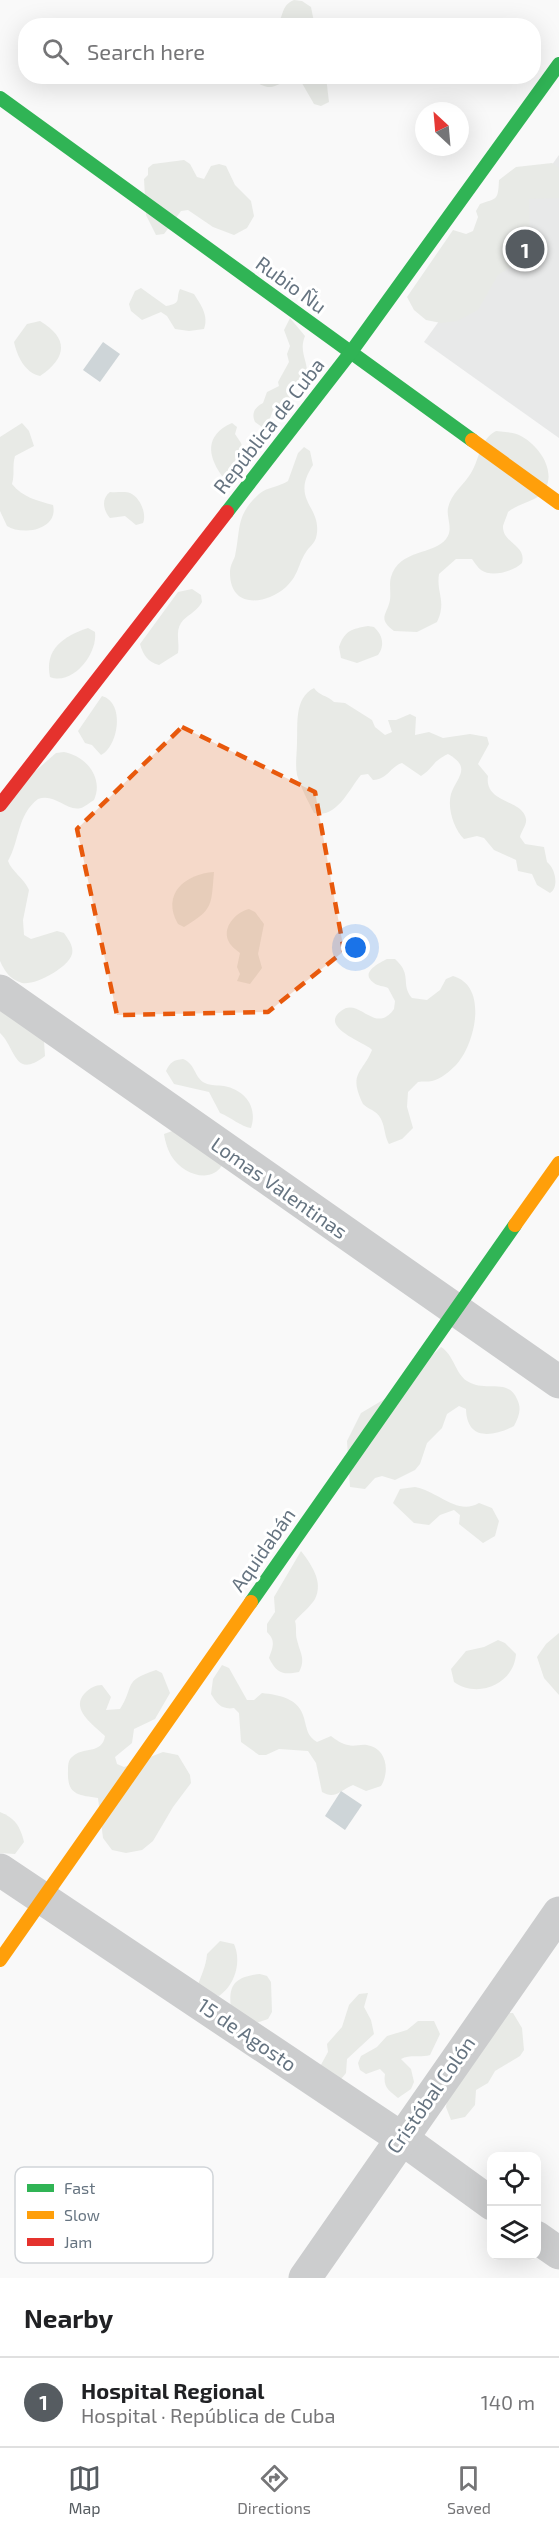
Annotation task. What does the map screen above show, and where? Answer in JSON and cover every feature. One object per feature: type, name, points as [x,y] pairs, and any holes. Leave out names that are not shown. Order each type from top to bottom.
[{"type":"street","name":"República de Cuba","points":[[0,805],[351,352],[559,64]]},
{"type":"street","name":"Rubio Ñu","points":[[0,98],[559,503]]},
{"type":"street","name":"Lomas Valentinas","points":[[0,991],[559,1382]]},
{"type":"street","name":"Aquidabán","points":[[0,1960],[559,1163]]},
{"type":"street","name":"15 de Agosto","points":[[0,1870],[401,2138],[487,2200]]},
{"type":"street","name":"Cristóbal Colón","points":[[305,2278],[559,1913]]},
{"type":"street","points":[[541,2240],[559,2253]]},
{"type":"highlighted area","points":[[182,727],[315,792],[344,951],[268,1012],[117,1015],[77,829]]},
{"type":"shaded area","points":[[302,1],[311,7],[313,18],[281,18],[290,2]]},
{"type":"shaded area","points":[[260,84],[280,84],[270,87]]},
{"type":"shaded area","points":[[302,84],[327,84],[329,102],[321,106],[314,104]]},
{"type":"shaded area","points":[[559,155],[559,438],[424,342]]},
{"type":"shaded area","points":[[184,160],[190,164],[197,177],[204,179],[211,166],[219,164],[226,166],[235,185],[251,201],[254,216],[247,228],[234,235],[213,227],[188,210],[181,211],[164,234],[156,235],[146,215],[144,179],[148,175],[148,168],[153,164]]},
{"type":"shaded area","points":[[552,163],[559,168],[559,198],[529,199],[530,244],[511,267],[498,275],[478,310],[457,321],[441,323],[426,320],[414,310],[407,297],[453,230],[466,234],[473,231],[478,217],[476,211],[480,204],[496,198],[499,180],[516,167]]},
{"type":"shaded area","points":[[141,288],[166,306],[177,302],[180,289],[194,294],[205,315],[204,329],[189,331],[175,329],[167,316],[161,312],[142,320],[131,311],[129,304],[135,291]]},
{"type":"shaded area","points":[[290,318],[305,336],[303,352],[307,371],[300,383],[291,390],[289,401],[273,410],[268,424],[262,427],[255,422],[254,413],[256,408],[263,403],[267,392],[279,386],[278,382],[289,362],[287,354],[290,346],[284,330]]},
{"type":"shaded area","points":[[40,321],[56,334],[61,348],[56,362],[40,376],[30,371],[22,363],[14,342],[27,324]]},
{"type":"shaded area","points":[[103,342],[120,354],[100,382],[83,370]]},
{"type":"shaded area","points":[[22,423],[29,431],[34,446],[15,456],[12,484],[25,495],[53,505],[50,520],[38,529],[30,530],[7,526],[0,511],[0,437]]},
{"type":"shaded area","points":[[232,423],[237,427],[235,434],[246,457],[238,474],[222,476],[213,461],[211,446],[217,433]]},
{"type":"shaded area","points":[[496,431],[516,434],[527,440],[540,453],[548,469],[549,478],[542,494],[508,512],[503,526],[506,536],[521,552],[522,563],[508,571],[491,573],[481,570],[472,559],[456,559],[439,574],[441,608],[437,622],[417,632],[394,631],[384,619],[390,600],[391,577],[395,568],[409,557],[433,548],[446,539],[450,527],[448,512],[450,503],[474,468],[486,439]]},
{"type":"shaded area","points":[[304,447],[310,451],[313,465],[304,488],[316,518],[316,538],[286,587],[278,593],[259,600],[242,598],[232,585],[230,573],[242,516],[259,494],[288,481],[298,453]]},
{"type":"shaded area","points":[[110,492],[128,492],[134,495],[143,511],[143,523],[136,525],[125,516],[110,518],[104,505],[105,498]]},
{"type":"shaded area","points":[[192,589],[201,595],[202,602],[179,626],[178,653],[159,665],[152,662],[144,655],[140,644],[178,592]]},
{"type":"shaded area","points":[[374,627],[381,637],[382,648],[378,655],[357,663],[341,658],[339,647],[344,637],[353,629]]},
{"type":"shaded area","points":[[88,628],[95,632],[95,640],[82,666],[67,677],[59,679],[50,677],[49,667],[53,651],[71,635]]},
{"type":"shaded area","points":[[314,688],[318,693],[334,702],[345,703],[372,720],[375,727],[385,735],[392,732],[388,720],[396,720],[410,714],[416,717],[415,735],[429,732],[443,738],[470,734],[487,737],[489,744],[478,764],[488,776],[488,785],[492,792],[523,813],[526,821],[520,837],[525,844],[544,847],[547,862],[553,869],[555,878],[553,891],[550,893],[537,885],[532,874],[518,871],[516,860],[494,850],[484,838],[477,836],[464,839],[460,835],[452,818],[450,800],[461,769],[456,759],[448,754],[421,776],[402,763],[378,779],[373,780],[368,774],[361,775],[336,807],[322,814],[314,813],[297,775],[296,763],[298,712],[303,698]]},
{"type":"shaded area","points":[[102,696],[114,706],[117,724],[112,743],[101,755],[92,745],[85,743],[78,731]]},
{"type":"shaded area","points":[[64,752],[79,758],[91,769],[97,784],[94,800],[76,809],[50,798],[38,799],[31,805],[22,820],[8,861],[29,890],[23,920],[24,935],[31,939],[57,931],[64,933],[71,945],[72,954],[65,964],[43,979],[22,983],[8,975],[0,961],[0,802],[56,753]]},
{"type":"shaded area","points":[[214,872],[211,899],[206,910],[184,927],[178,924],[173,913],[174,895],[185,881]]},
{"type":"shaded area","points":[[249,909],[255,912],[264,924],[258,954],[262,968],[250,984],[237,981],[240,974],[237,967],[240,953],[227,937],[231,921],[239,913]]},
{"type":"shaded area","points":[[387,959],[395,959],[404,970],[407,988],[412,998],[427,1000],[440,990],[446,979],[453,976],[464,982],[471,991],[475,1003],[473,1031],[463,1056],[456,1065],[439,1078],[418,1082],[408,1092],[407,1107],[413,1128],[402,1139],[389,1144],[379,1115],[363,1104],[357,1086],[358,1074],[372,1050],[339,1029],[335,1023],[341,1011],[348,1008],[354,1008],[380,1019],[394,1009],[395,1001],[388,988],[375,984],[369,976],[372,969]]},
{"type":"shaded area","points":[[0,992],[44,1041],[45,1056],[35,1063],[27,1065],[21,1063],[0,1033]]},
{"type":"shaded area","points":[[183,1059],[190,1064],[201,1081],[210,1085],[231,1088],[244,1096],[253,1113],[251,1128],[220,1113],[209,1092],[174,1084],[166,1071],[173,1062]]},
{"type":"shaded area","points":[[175,1130],[223,1164],[212,1174],[204,1175],[197,1175],[183,1168],[169,1152],[164,1134]]},
{"type":"shaded area","points":[[441,1347],[467,1381],[481,1386],[502,1387],[513,1392],[520,1409],[514,1426],[490,1434],[476,1432],[471,1427],[466,1409],[459,1406],[447,1414],[442,1428],[427,1443],[420,1464],[415,1470],[395,1480],[382,1476],[375,1478],[365,1489],[350,1487],[347,1441],[361,1413],[388,1397]]},
{"type":"shaded area","points":[[415,1487],[455,1505],[463,1507],[479,1503],[492,1508],[499,1521],[495,1536],[483,1543],[459,1524],[460,1515],[454,1510],[440,1515],[429,1525],[414,1523],[393,1503],[400,1489]]},
{"type":"shaded area","points":[[301,1551],[315,1574],[318,1586],[315,1599],[295,1621],[296,1637],[302,1660],[301,1667],[299,1672],[285,1673],[278,1670],[269,1658],[273,1644],[267,1632],[267,1624],[275,1612],[274,1597]]},
{"type":"shaded area","points":[[559,1633],[559,1695],[544,1678],[537,1657],[546,1644]]},
{"type":"shaded area","points":[[498,1640],[505,1643],[516,1654],[514,1665],[502,1681],[484,1689],[463,1687],[454,1682],[451,1669],[466,1651],[484,1647]]},
{"type":"shaded area","points":[[222,1665],[229,1668],[247,1700],[254,1700],[262,1693],[288,1699],[298,1706],[309,1735],[317,1742],[331,1736],[339,1742],[353,1746],[374,1747],[385,1761],[386,1768],[381,1786],[366,1791],[353,1785],[334,1795],[327,1794],[322,1792],[316,1763],[308,1751],[279,1749],[266,1755],[259,1755],[241,1742],[239,1713],[234,1708],[220,1706],[211,1694],[213,1679]]},
{"type":"shaded area","points":[[156,1670],[162,1673],[170,1693],[155,1719],[134,1729],[132,1743],[115,1757],[117,1764],[124,1767],[163,1752],[178,1755],[190,1775],[191,1783],[173,1807],[153,1841],[142,1850],[126,1853],[112,1850],[103,1838],[98,1798],[79,1794],[72,1789],[68,1779],[68,1763],[76,1754],[100,1746],[105,1736],[85,1717],[82,1711],[81,1699],[85,1693],[93,1687],[102,1685],[111,1697],[106,1710],[120,1709],[134,1681]]},
{"type":"shaded area","points":[[341,1791],[362,1805],[345,1830],[325,1816]]},
{"type":"shaded area","points":[[0,1812],[10,1817],[21,1831],[24,1842],[15,1854],[0,1853]]},
{"type":"shaded area","points":[[220,1941],[234,1944],[237,1965],[236,1973],[229,1986],[219,1996],[197,1988],[207,1954]]},
{"type":"shaded area","points":[[260,1974],[267,1976],[271,1982],[272,2012],[268,2019],[253,2024],[232,2014],[230,1997],[231,1990],[238,1981]]},
{"type":"shaded area","points":[[368,1993],[364,2007],[371,2020],[374,2034],[347,2059],[346,2073],[337,2084],[317,2072],[328,2052],[327,2044],[342,2027],[349,2005],[359,1994]]},
{"type":"shaded area","points":[[505,2013],[513,2013],[522,2028],[524,2050],[520,2056],[495,2071],[488,2083],[476,2090],[475,2105],[465,2117],[451,2120],[446,2107],[447,2100]]},
{"type":"shaded area","points":[[418,2021],[434,2021],[440,2034],[430,2055],[401,2059],[411,2069],[414,2082],[411,2089],[398,2098],[387,2088],[385,2074],[380,2069],[366,2074],[360,2070],[358,2063],[361,2056],[377,2047],[387,2036],[407,2030]]},
{"type":"traffic: fast","points":[[227,512],[351,352],[559,64]]},
{"type":"traffic: fast","points":[[0,98],[472,440]]},
{"type":"traffic: fast","points":[[251,1602],[515,1225]]},
{"type":"traffic: slow","points":[[472,440],[559,503]]},
{"type":"traffic: slow","points":[[515,1225],[559,1163]]},
{"type":"traffic: slow","points":[[0,1960],[251,1602]]},
{"type":"traffic: jam","points":[[0,805],[227,512]]},
{"type":"place","name":"Hospital Regional","points":[[525,249]]}]
